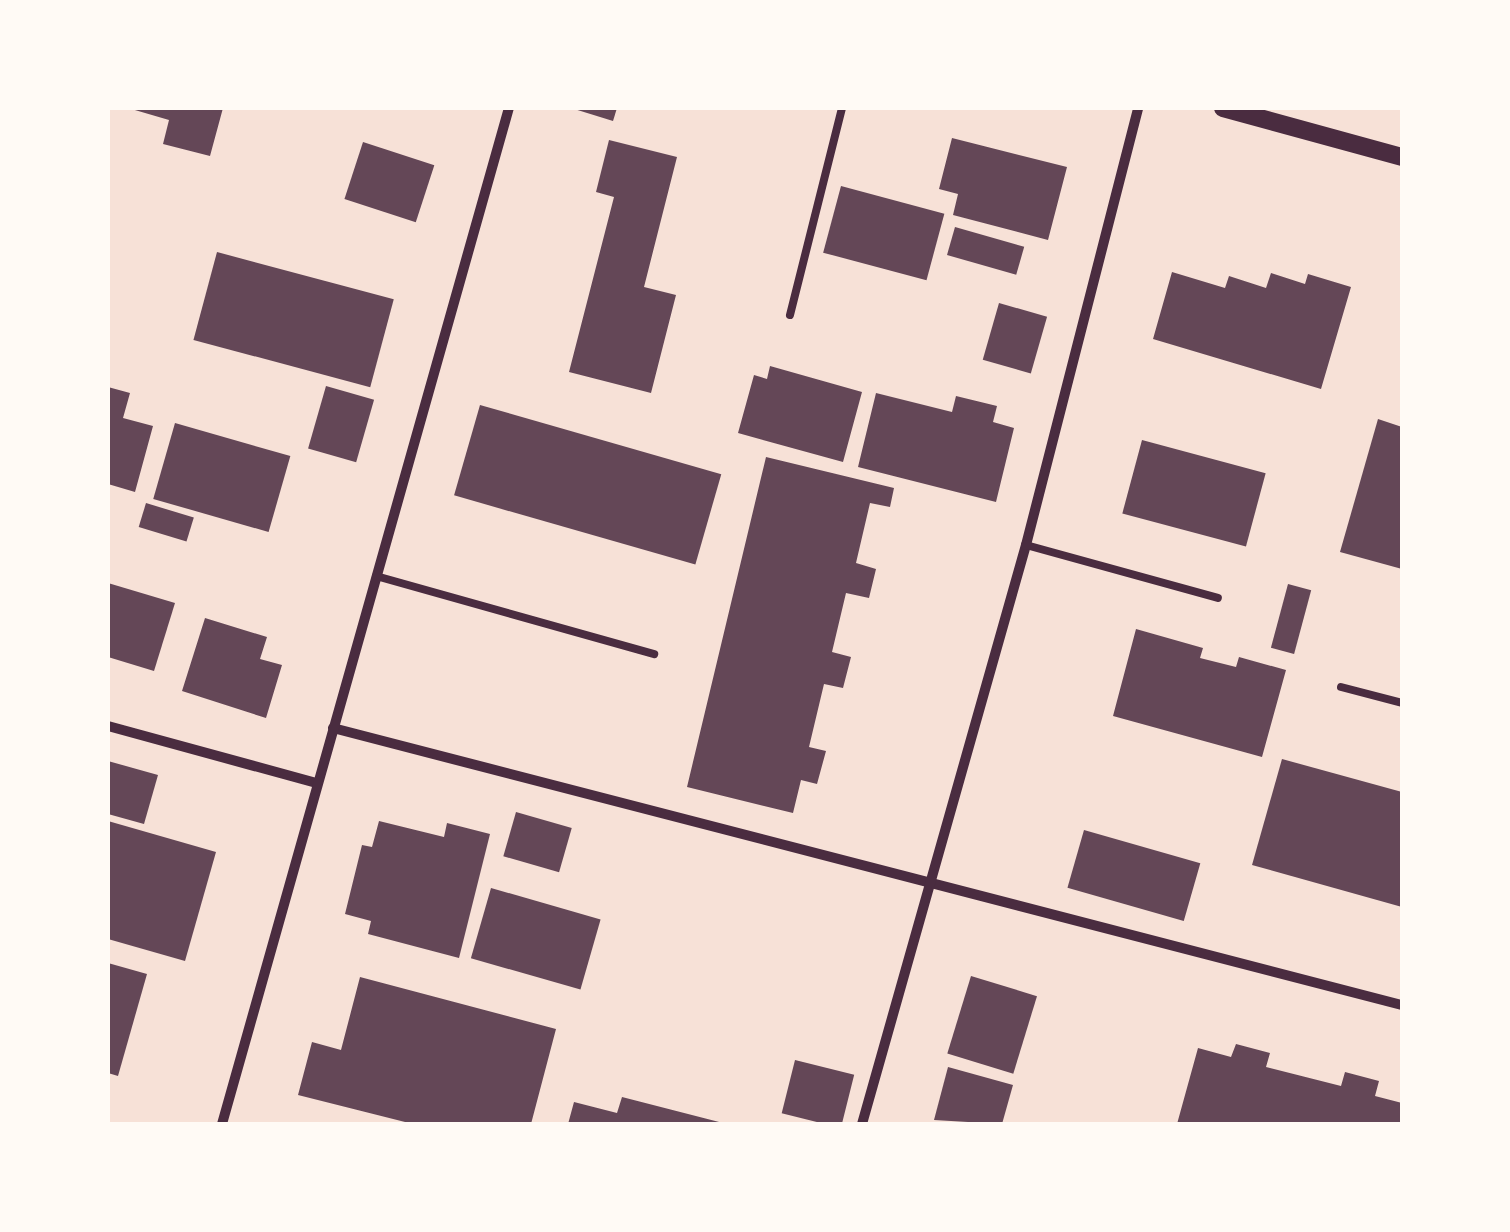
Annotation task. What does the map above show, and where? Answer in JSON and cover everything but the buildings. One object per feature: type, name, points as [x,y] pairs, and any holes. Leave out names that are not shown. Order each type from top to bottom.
[{"type":"street","points":[[222,1124],[509,108]]},
{"type":"street","points":[[862,1124],[927,882],[1026,545],[1138,108]]},
{"type":"street","points":[[1222,108],[1402,157]]},
{"type":"street","points":[[108,726],[317,784]]},
{"type":"street","points":[[333,728],[1402,1005]]},
{"type":"lane","points":[[790,315],[842,108]]},
{"type":"lane","points":[[1026,545],[1218,598]]},
{"type":"lane","points":[[376,576],[654,654]]},
{"type":"lane","points":[[1341,687],[1402,703]]}]
